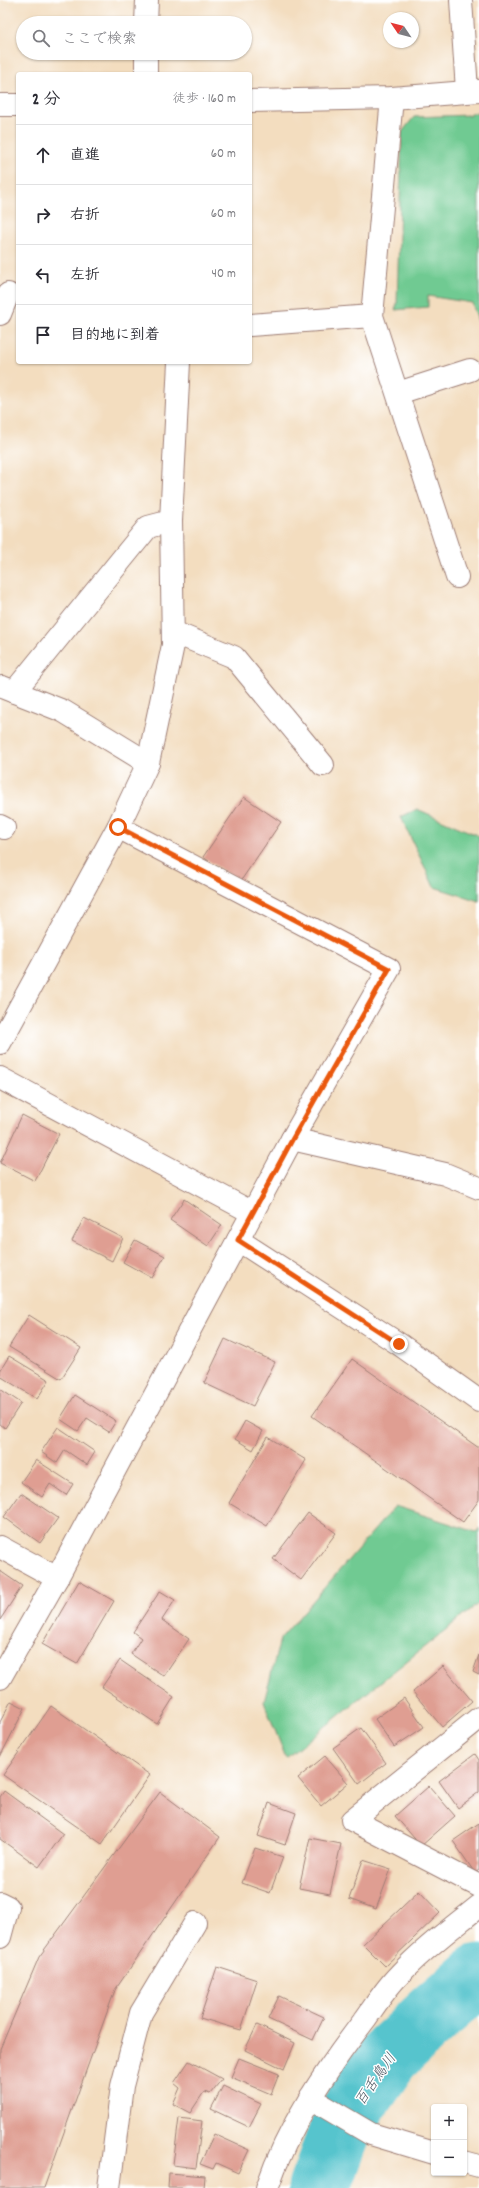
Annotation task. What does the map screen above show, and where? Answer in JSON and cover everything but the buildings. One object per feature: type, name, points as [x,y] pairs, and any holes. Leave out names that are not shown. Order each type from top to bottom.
[{"type":"street","points":[[146,16],[147,0]]},
{"type":"street","points":[[252,101],[392,98],[473,91],[461,0]]},
{"type":"street","points":[[146,60],[146,72]]},
{"type":"street","points":[[392,98],[372,316],[457,577]]},
{"type":"street","points":[[0,105],[16,105]]},
{"type":"street","points":[[0,314],[9,294]]},
{"type":"street","points":[[252,325],[372,316]]},
{"type":"street","points":[[0,1043],[118,827],[148,763],[173,645],[171,521],[179,364]]},
{"type":"street","points":[[398,394],[470,370]]},
{"type":"street","points":[[148,763],[63,711],[7,689],[148,527],[171,521]]},
{"type":"street","points":[[173,632],[234,657],[323,765]]},
{"type":"street","points":[[0,1678],[57,1578],[292,1140],[389,969],[118,827]]},
{"type":"street","points":[[0,1078],[253,1213]]},
{"type":"street","points":[[292,1140],[445,1174],[479,1188]]},
{"type":"street","points":[[238,1240],[399,1344],[479,1401]]},
{"type":"street","points":[[0,1547],[57,1578]]},
{"type":"street","points":[[479,1718],[352,1820],[479,1886]]},
{"type":"street","points":[[0,1903],[8,1907],[0,1937]]},
{"type":"street","points":[[267,2188],[274,2166],[316,2101],[342,2050],[398,1975],[436,1940],[479,1906]]},
{"type":"street","points":[[108,2188],[122,2086],[141,2012],[195,1923]]},
{"type":"street","points":[[316,2101],[371,2134],[431,2152]]},
{"type":"street","points":[[467,2163],[479,2166]]},
{"type":"green space","points":[[470,113],[479,113],[479,324],[472,303],[428,296],[428,307],[395,310],[397,304],[402,132],[414,117],[470,115]]},
{"type":"green space","points":[[417,809],[479,836],[479,901],[434,887],[401,817]]},
{"type":"green space","points":[[395,1506],[476,1532],[479,1529],[479,1603],[286,1758],[264,1702],[280,1639]]},
{"type":"waterway","name":"百舌鳥川","points":[[319,2188],[340,2132],[355,2105],[389,2056],[479,1975]]},
{"type":"route","points":[[118,827],[389,969],[292,1140],[238,1240],[399,1344]]}]
